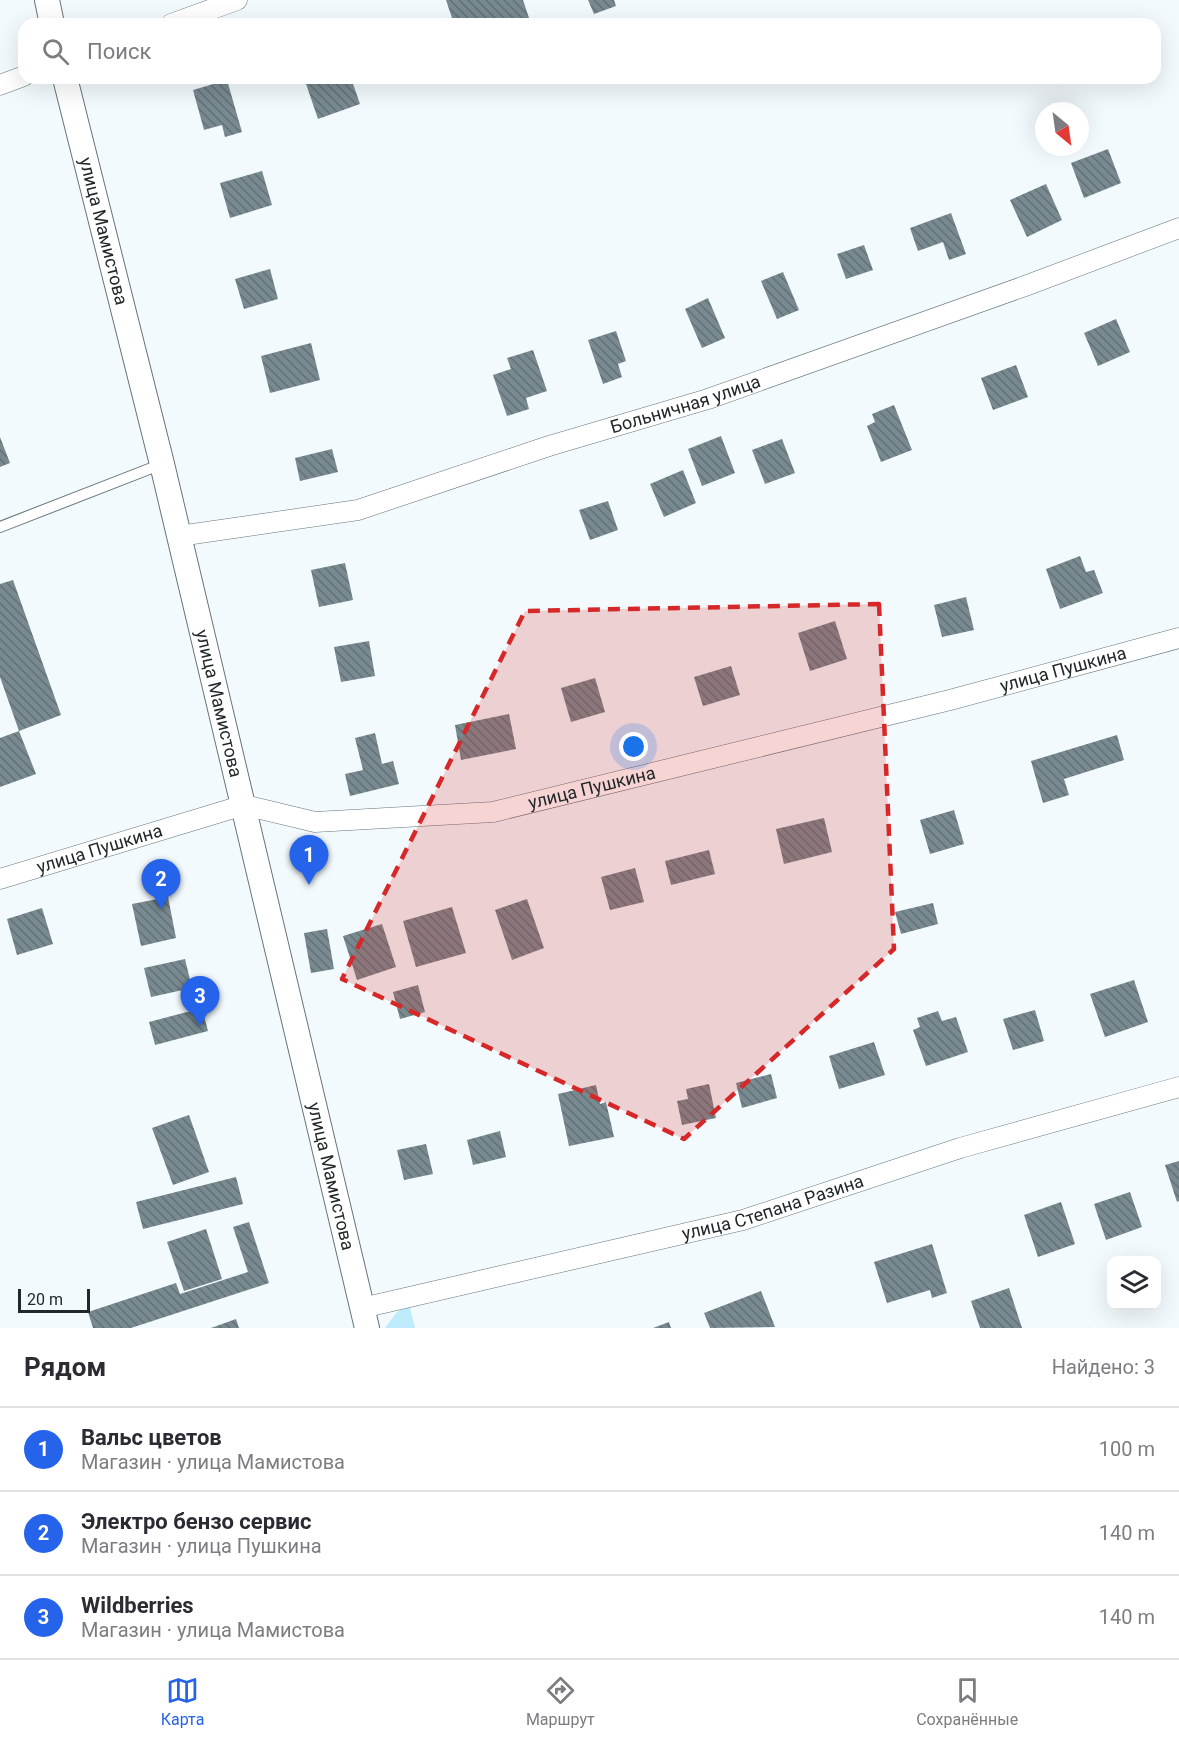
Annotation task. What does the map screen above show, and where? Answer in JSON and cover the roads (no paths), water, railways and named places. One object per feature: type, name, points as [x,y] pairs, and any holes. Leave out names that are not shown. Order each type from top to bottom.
[{"type":"street","points":[[46,0],[50,18]]},
{"type":"street","points":[[188,18],[237,0]]},
{"type":"street","points":[[0,85],[18,78]]},
{"type":"street","name":"улица Мамистова","points":[[67,84],[162,464],[365,1318]]},
{"type":"street","name":"Больничная улица","points":[[179,536],[358,510],[549,446],[708,399],[1025,286],[1179,228]]},
{"type":"street","name":"улица Пушкина","points":[[0,879],[243,805],[315,822],[493,812],[950,700],[1179,638]]},
{"type":"street","name":"улица Степана Разина","points":[[365,1318],[743,1220],[960,1148],[1179,1087]]},
{"type":"lane","points":[[0,527],[162,464]]},
{"type":"place","name":"Вальс цветов","points":[[309,885]]},
{"type":"place","name":"Электро бензо сервис","points":[[161,909]]},
{"type":"place","name":"Wildberries","points":[[200,1026]]}]
